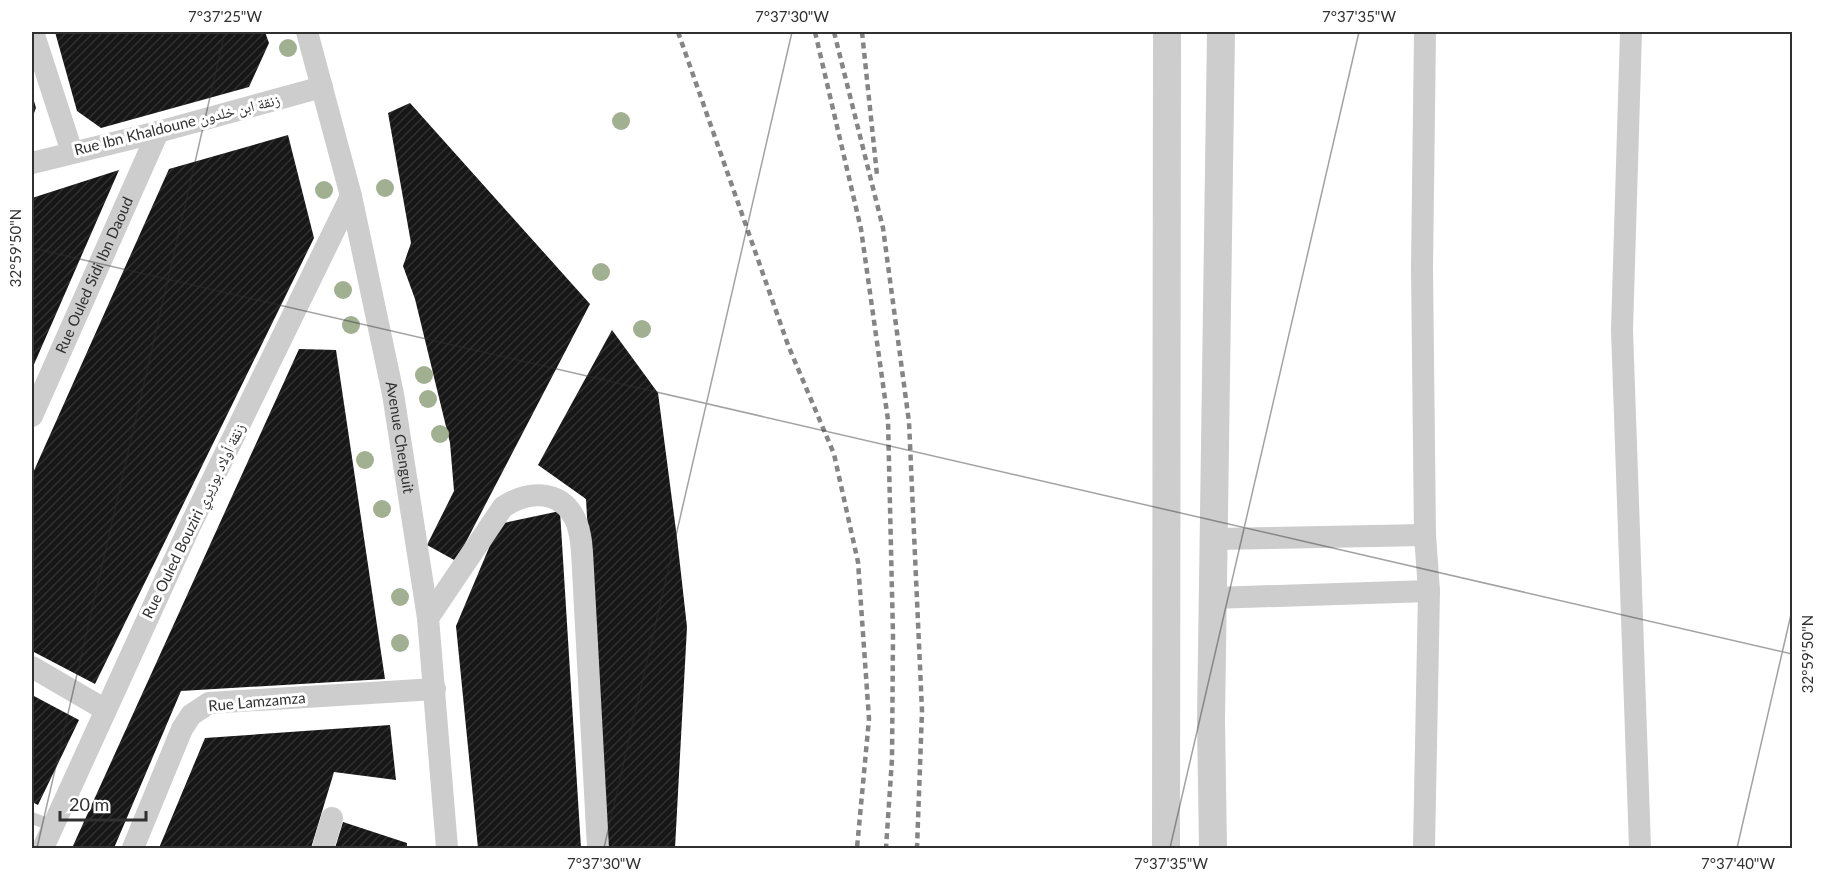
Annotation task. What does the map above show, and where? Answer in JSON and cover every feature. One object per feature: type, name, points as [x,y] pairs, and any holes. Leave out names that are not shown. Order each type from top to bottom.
[{"type":"street","points":[[33,32],[72,152]]},
{"type":"street","name":"Avenue Chenguit","points":[[307,32],[351,196],[393,394],[428,618],[447,849]]},
{"type":"street","points":[[1166,849],[1167,32]]},
{"type":"street","points":[[1213,849],[1213,598],[1221,32]]},
{"type":"street","points":[[1424,849],[1429,591],[1425,535],[1422,268],[1425,32]]},
{"type":"street","points":[[1631,32],[1622,330],[1640,849]]},
{"type":"street","name":"Rue Ibn Khaldoune زنقة ابن خلدون","points":[[32,163],[158,132],[322,87]]},
{"type":"street","name":"Rue Ouled Sidi Ibn Daoud","points":[[32,416],[158,132]]},
{"type":"street","name":"Rue Ouled Bouziri زنقة أولاد بوزيري","points":[[43,849],[104,709],[351,196]]},
{"type":"street","points":[[428,618],[503,507],[516,498],[531,493],[551,498],[565,506],[574,519],[581,544],[584,570],[598,849]]},
{"type":"street","points":[[1214,539],[1425,535]]},
{"type":"street","points":[[1213,598],[1429,591]]},
{"type":"street","points":[[32,667],[104,709]]},
{"type":"street","name":"Rue Lamzamza","points":[[133,849],[182,729],[201,708],[209,703],[435,689]]},
{"type":"street","points":[[322,849],[332,818]]},
{"type":"lane","points":[[32,818],[53,826]]},
{"type":"building","points":[[55,32],[265,32],[269,43],[249,87],[101,128],[77,111]]},
{"type":"building","points":[[32,94],[36,108],[32,118]]},
{"type":"building","points":[[410,103],[590,304],[456,561],[427,545],[454,491],[450,443],[415,299],[403,266],[411,243],[388,113]]},
{"type":"building","points":[[288,135],[314,238],[95,684],[32,651],[32,475],[169,169]]},
{"type":"building","points":[[119,170],[32,369],[32,198]]},
{"type":"building","points":[[612,330],[658,393],[677,538],[687,627],[675,848],[606,848],[586,499],[538,465]]},
{"type":"building","points":[[299,349],[336,350],[385,679],[181,691],[114,848],[72,848]]},
{"type":"building","points":[[560,511],[581,848],[478,848],[456,626],[499,524]]},
{"type":"building","points":[[32,695],[79,720],[38,805],[32,802]]},
{"type":"building","points":[[390,725],[396,780],[334,772],[311,848],[159,848],[205,738]]},
{"type":"building","points":[[343,822],[407,843],[407,848],[335,848]]},
{"type":"railway","points":[[678,32],[788,345],[834,454],[858,562],[869,719],[857,848]]},
{"type":"railway","points":[[815,32],[861,229],[888,420],[893,635],[892,759],[886,848]]},
{"type":"railway","points":[[834,32],[883,228],[909,422],[922,711],[917,848]]},
{"type":"railway","points":[[862,32],[877,175]]}]
